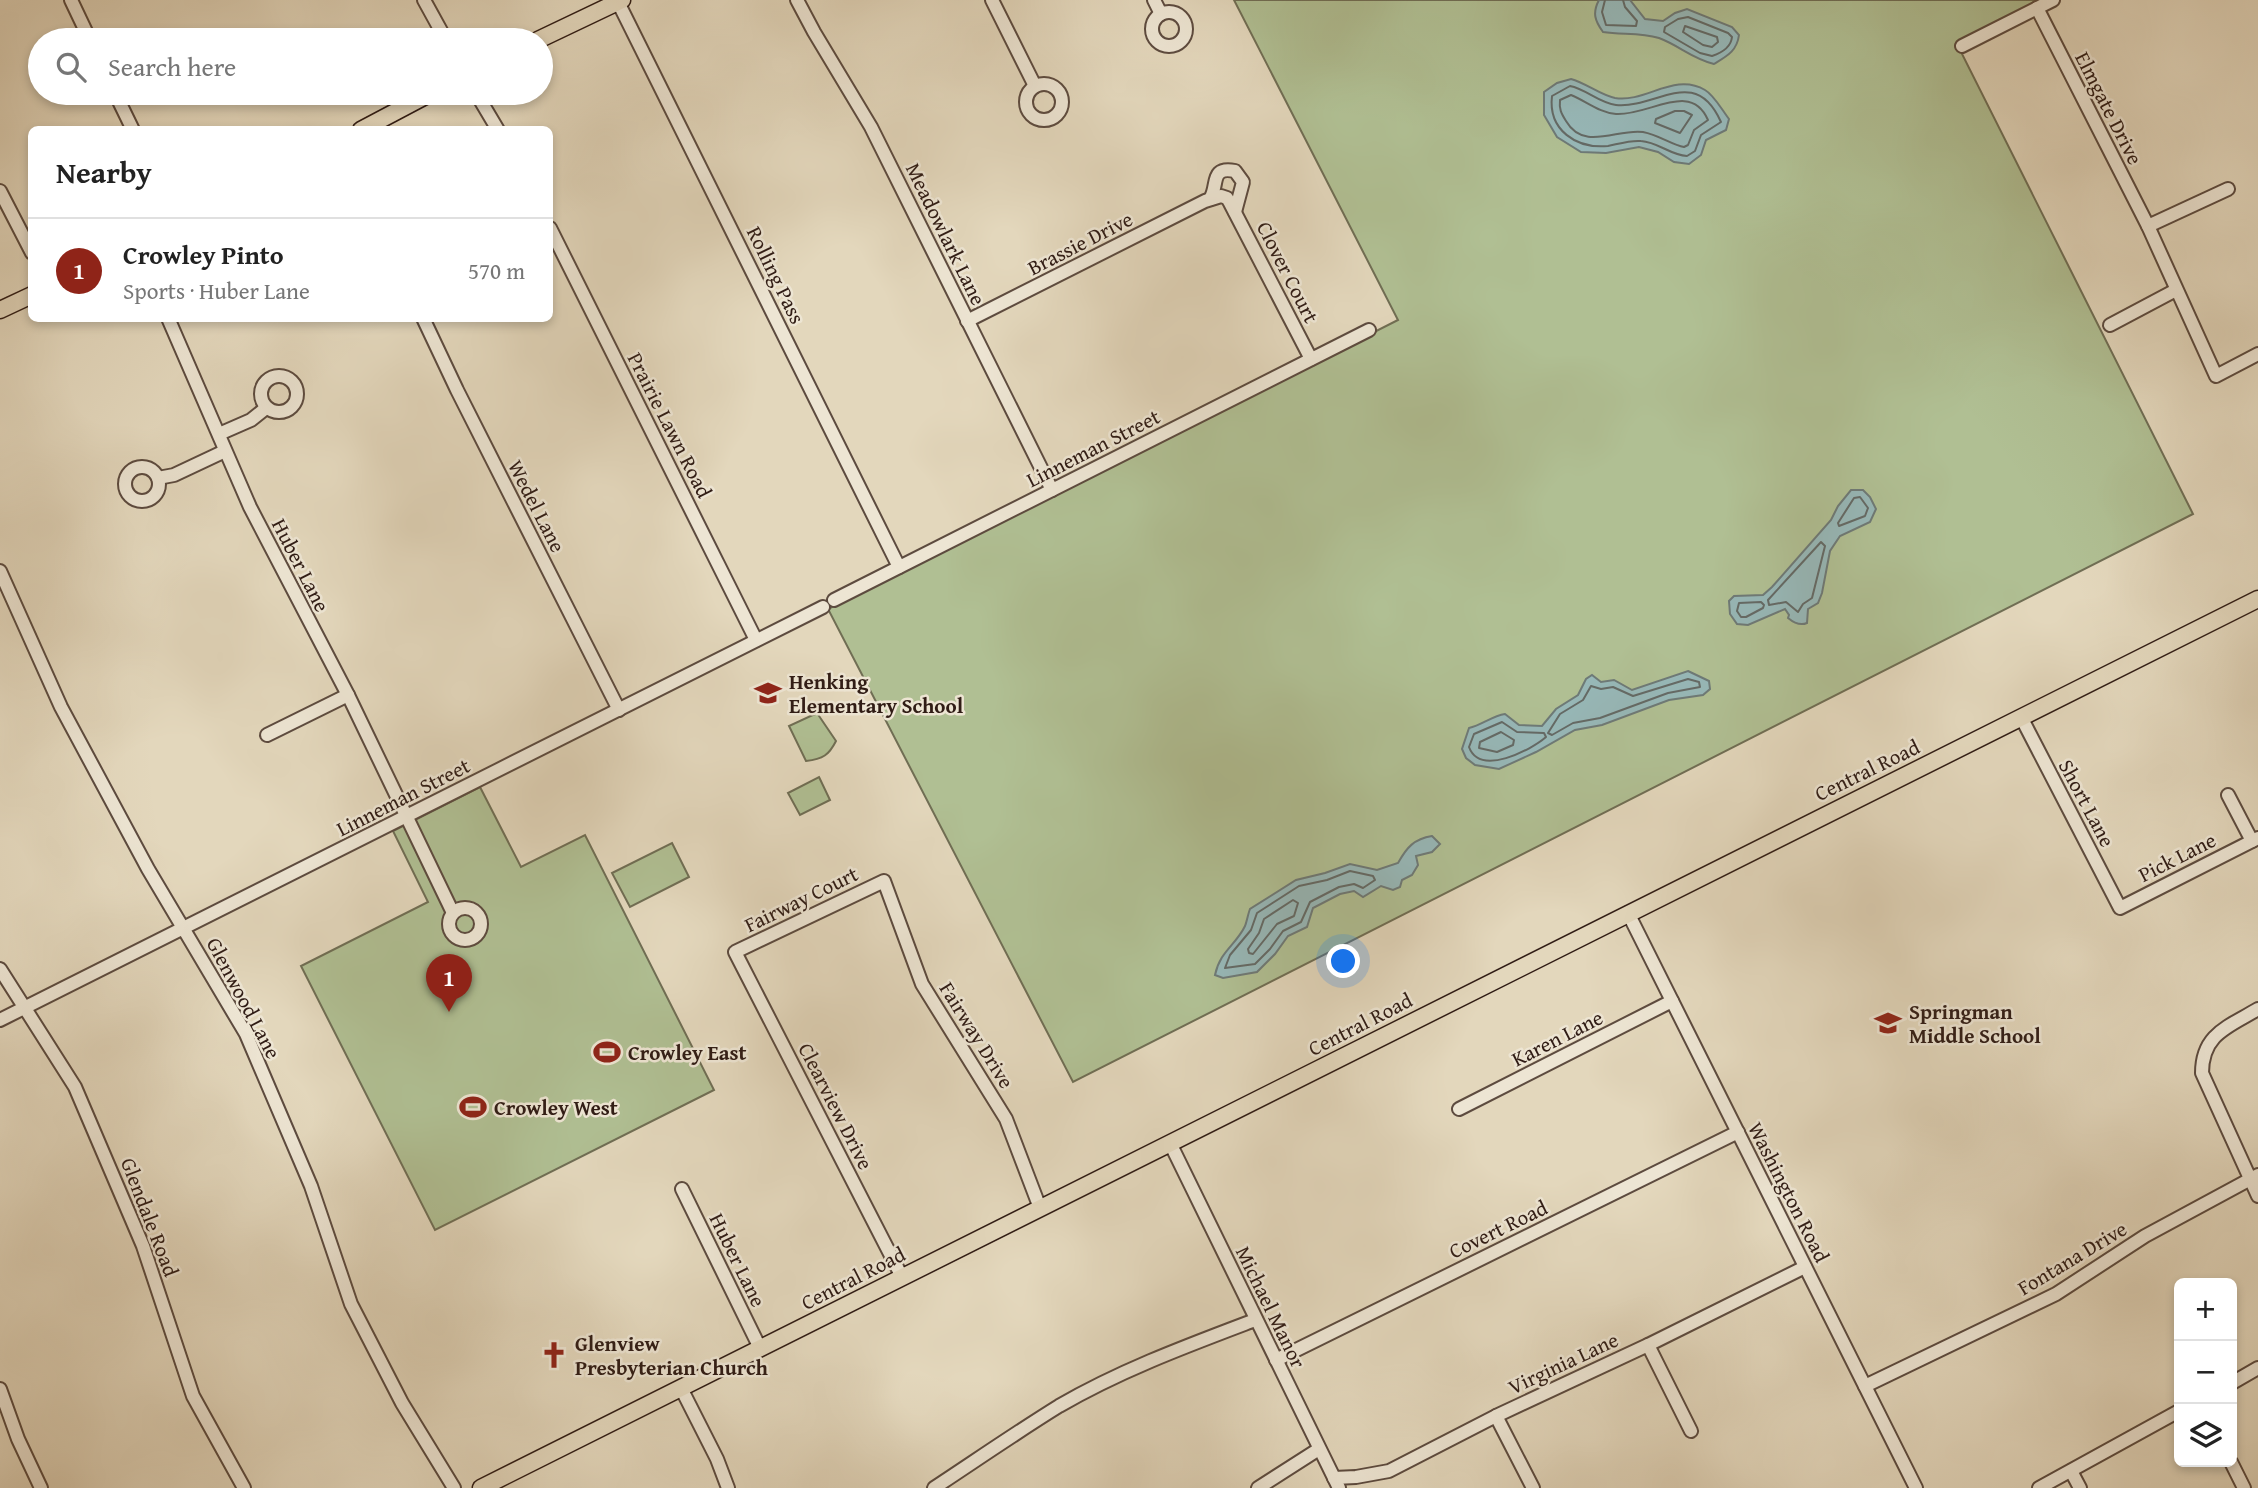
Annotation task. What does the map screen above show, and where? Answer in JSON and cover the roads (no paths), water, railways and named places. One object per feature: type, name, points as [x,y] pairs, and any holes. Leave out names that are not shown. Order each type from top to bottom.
[{"type":"main road","points":[[553,33],[619,1]]},
{"type":"main road","points":[[369,126],[408,105]]},
{"type":"main road","points":[[0,310],[28,297]]},
{"type":"main road","name":"Central Road","points":[[487,1487],[1628,913],[2258,600]]},
{"type":"street","points":[[71,0],[84,28]]},
{"type":"street","points":[[424,0],[439,28]]},
{"type":"street","name":"Meadowlark Lane","points":[[797,0],[871,127],[1052,490]]},
{"type":"street","points":[[992,0],[1035,86]]},
{"type":"street","points":[[1154,0],[1161,14]]},
{"type":"street","points":[[1962,46],[2053,0]]},
{"type":"street","name":"Rolling Pass","points":[[619,1],[899,567]]},
{"type":"street","name":"Elmgate Drive","points":[[2037,8],[2148,226],[2216,376],[2258,354]]},
{"type":"street","points":[[121,105],[131,126]]},
{"type":"street","points":[[483,105],[496,126]]},
{"type":"street","points":[[1210,199],[1214,193],[1217,175],[1225,170],[1235,171],[1243,182],[1232,207]]},
{"type":"street","points":[[2148,226],[2228,189]]},
{"type":"street","points":[[0,191],[28,245]]},
{"type":"street","points":[[1210,199],[1221,196],[1227,198],[1232,207]]},
{"type":"street","name":"Brassie Drive","points":[[967,321],[1210,199]]},
{"type":"street","name":"Clover Court","points":[[1232,207],[1311,359]]},
{"type":"street","name":"Prairie Lawn Road","points":[[553,234],[757,640]]},
{"type":"street","points":[[2110,325],[2176,290]]},
{"type":"street","name":"Huber Lane","points":[[170,322],[276,561],[348,695],[453,913]]},
{"type":"street","name":"Wedel Lane","points":[[425,322],[618,709]]},
{"type":"street","name":"Linneman Street","points":[[0,1020],[1369,330]]},
{"type":"street","points":[[219,434],[251,420],[266,408]]},
{"type":"street","points":[[158,478],[174,475],[225,451]]},
{"type":"street","name":"Glenwood Lane","points":[[0,571],[61,707],[148,869],[246,1034],[311,1186],[351,1304],[402,1403],[454,1488]]},
{"type":"street","points":[[267,735],[348,695]]},
{"type":"street","name":"Short Lane","points":[[2021,717],[2120,908]]},
{"type":"street","name":"Pick Lane","points":[[2120,908],[2255,840],[2228,795]]},
{"type":"street","name":"Fairway Court","points":[[735,952],[884,881]]},
{"type":"street","name":"Fairway Drive","points":[[884,881],[922,984],[1006,1119],[1040,1208]]},
{"type":"street","name":"Washington Road","points":[[1628,913],[1916,1488]]},
{"type":"street","name":"Clearview Drive","points":[[735,952],[902,1277]]},
{"type":"street","name":"Glendale Road","points":[[0,969],[75,1087],[143,1246],[193,1396],[244,1488]]},
{"type":"street","name":"Karen Lane","points":[[1459,1109],[1672,1001]]},
{"type":"street","points":[[2258,1009],[2219,1032],[2202,1056],[2202,1073],[2254,1177],[2258,1196]]},
{"type":"street","name":"Covert Road","points":[[1276,1360],[1738,1132]]},
{"type":"street","name":"Michael Manor","points":[[1170,1143],[1336,1483]]},
{"type":"street","name":"Fontana Drive","points":[[1865,1386],[2056,1294],[2145,1236],[2254,1177]]},
{"type":"street","name":"Huber Lane","points":[[682,1189],[760,1348]]},
{"type":"street","name":"Virginia Lane","points":[[1336,1483],[1389,1471],[1496,1416],[1805,1267]]},
{"type":"street","points":[[934,1488],[1060,1406],[1168,1353],[1255,1320]]},
{"type":"street","points":[[1648,1345],[1691,1431]]},
{"type":"street","points":[[2237,1380],[2258,1368]]},
{"type":"street","points":[[681,1388],[717,1459],[728,1488]]},
{"type":"street","points":[[0,1389],[18,1439],[41,1488]]},
{"type":"street","points":[[2039,1488],[2174,1414]]},
{"type":"street","points":[[1496,1416],[1533,1488]]},
{"type":"street","points":[[1258,1488],[1319,1449]]},
{"type":"street","points":[[2234,1467],[2244,1488]]},
{"type":"street","points":[[2071,1471],[2080,1488]]},
{"type":"water","points":[[1599,0],[1630,0],[1645,19],[1663,21],[1687,9],[1732,27],[1739,35],[1738,41],[1731,52],[1714,64],[1659,38],[1603,32],[1595,17]]},
{"type":"water","points":[[1571,79],[1615,98],[1638,96],[1682,84],[1694,85],[1708,92],[1718,103],[1729,119],[1726,130],[1706,140],[1701,155],[1689,164],[1674,162],[1658,152],[1639,147],[1606,153],[1581,152],[1557,137],[1544,115],[1544,92],[1557,83]]},
{"type":"water","points":[[1851,490],[1863,490],[1876,509],[1870,522],[1840,536],[1830,551],[1822,593],[1818,603],[1808,609],[1807,623],[1799,624],[1788,618],[1785,609],[1748,625],[1737,624],[1730,614],[1729,601],[1734,596],[1763,595],[1772,587],[1831,520]]},
{"type":"water","points":[[1688,671],[1709,681],[1710,689],[1703,695],[1669,700],[1602,725],[1575,730],[1499,769],[1475,765],[1466,758],[1462,749],[1469,728],[1500,715],[1505,714],[1519,725],[1542,726],[1556,709],[1578,695],[1586,679],[1592,675],[1601,682],[1614,680],[1632,690]]},
{"type":"water","points":[[1432,836],[1440,844],[1432,852],[1416,856],[1418,865],[1412,875],[1402,880],[1400,887],[1393,890],[1381,886],[1363,897],[1354,891],[1340,894],[1313,908],[1307,927],[1288,936],[1257,972],[1223,978],[1215,975],[1224,954],[1245,926],[1250,909],[1296,880],[1350,864],[1377,870],[1398,863],[1412,845],[1420,839]]},
{"type":"place","name":"Henking Elementary School","points":[[768,693]]},
{"type":"place","name":"Crowley Pinto","points":[[449,1012]]},
{"type":"place","name":"Springman Middle School","points":[[1888,1023]]},
{"type":"place","name":"Crowley East","points":[[607,1052]]},
{"type":"place","name":"Crowley West","points":[[473,1107]]},
{"type":"place","name":"Glenview Presbyterian Church","points":[[554,1355]]}]
